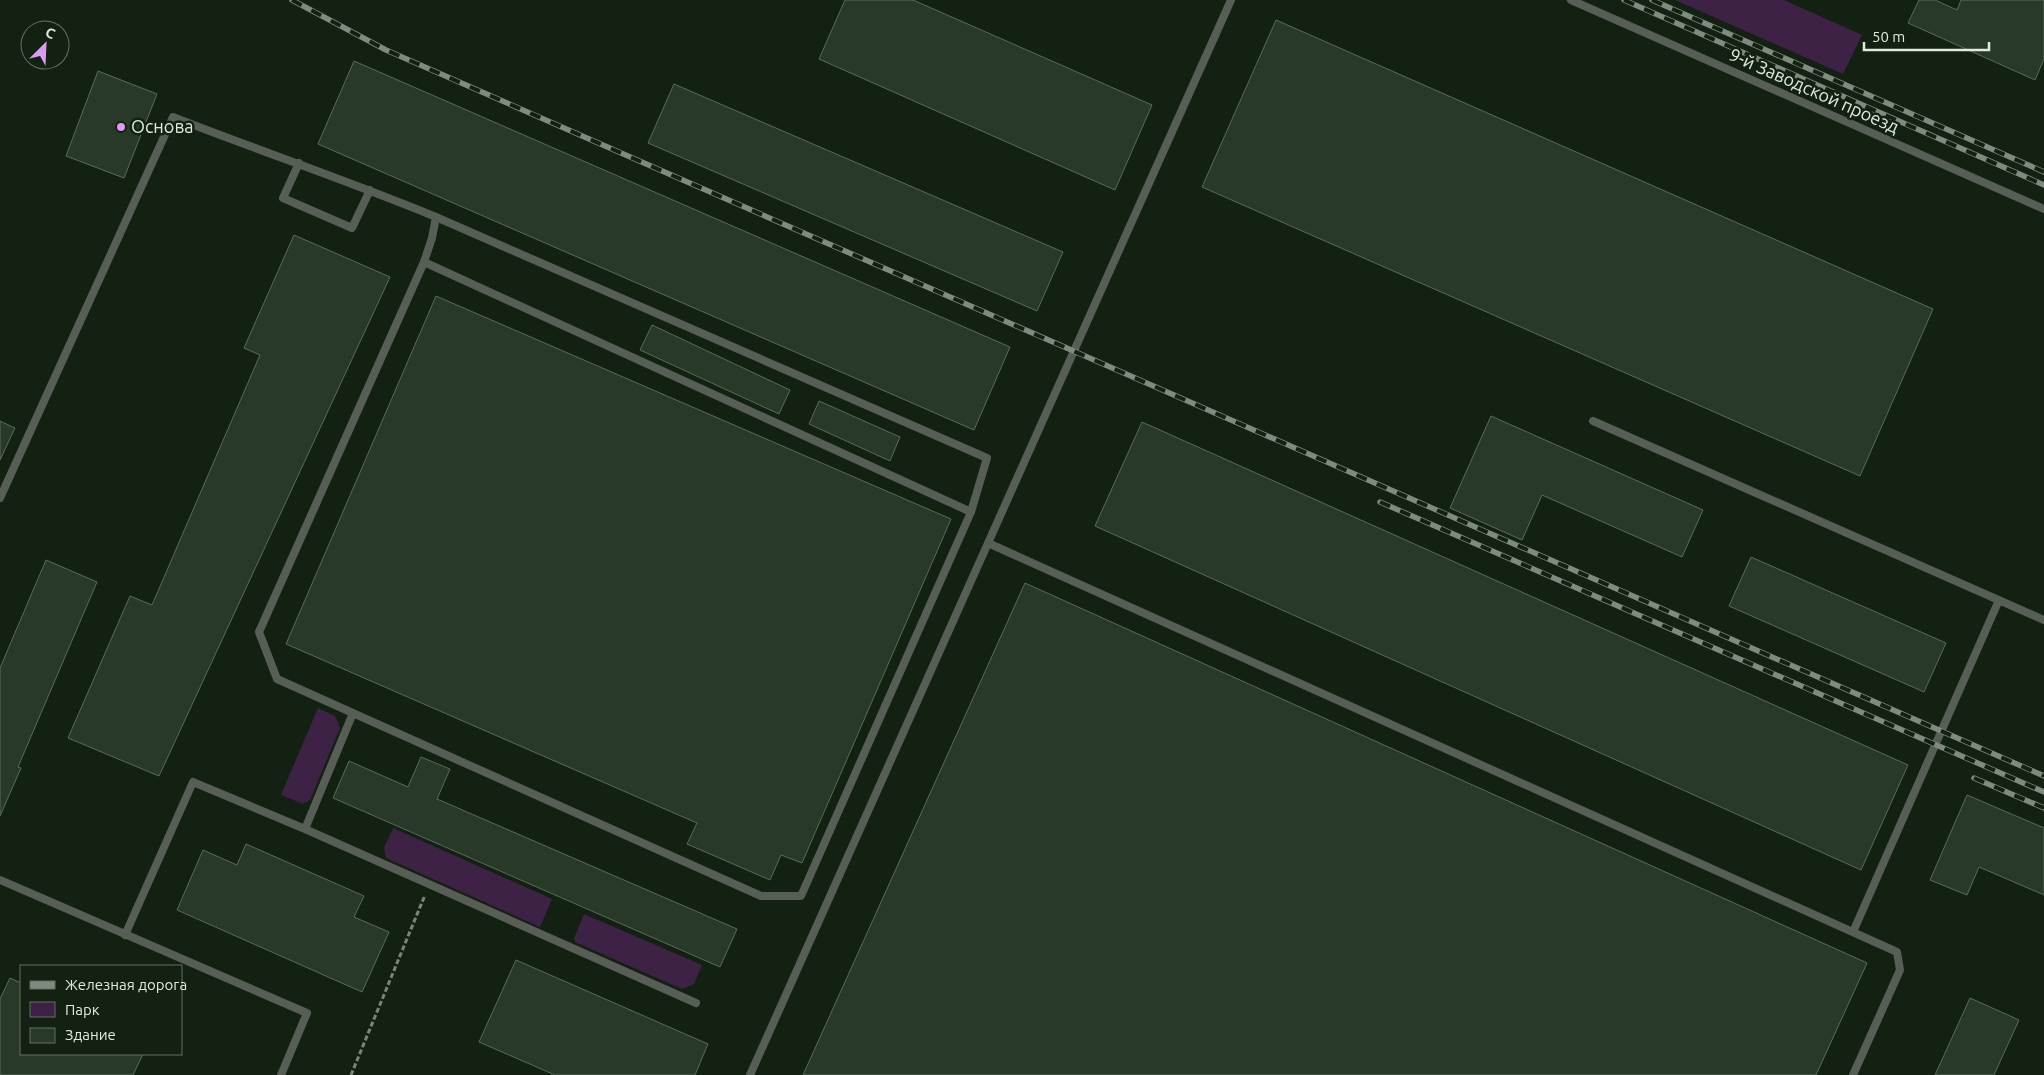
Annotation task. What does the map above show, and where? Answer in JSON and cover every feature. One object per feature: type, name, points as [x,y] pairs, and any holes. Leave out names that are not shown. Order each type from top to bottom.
[{"type":"lane","points":[[750,1075],[1231,0]]},
{"type":"lane","name":"9-й Заводской проезд","points":[[1571,0],[2044,209]]},
{"type":"lane","points":[[0,498],[173,117],[266,153],[299,163],[436,217],[987,458],[971,512],[801,896],[761,896],[277,679],[259,632],[424,262],[432,238],[436,217]]},
{"type":"lane","points":[[299,163],[284,198],[352,228],[370,190]]},
{"type":"lane","points":[[424,262],[971,512]]},
{"type":"lane","points":[[1593,421],[2044,620]]},
{"type":"lane","points":[[988,543],[1898,952],[1900,970],[1853,1075]]},
{"type":"lane","points":[[1853,932],[1999,600]]},
{"type":"lane","points":[[305,829],[353,713]]},
{"type":"lane","points":[[125,935],[193,782],[305,829],[696,1003]]},
{"type":"lane","points":[[0,880],[307,1013],[281,1075]]},
{"type":"path","points":[[351,1075],[430,885]]},
{"type":"green space","points":[[1675,0],[1784,0],[1862,35],[1843,74]]},
{"type":"green space","points":[[318,708],[335,716],[340,728],[310,800],[303,804],[281,795]]},
{"type":"green space","points":[[393,828],[552,899],[540,927],[386,858],[384,848]]},
{"type":"green space","points":[[584,914],[702,965],[694,984],[682,989],[575,942],[574,938]]},
{"type":"building","points":[[845,0],[913,0],[1152,105],[1115,190],[819,59]]},
{"type":"building","points":[[1919,0],[1935,0],[1957,10],[1961,0],[2044,0],[2044,59],[2035,80],[1908,23]]},
{"type":"building","points":[[1276,20],[1933,309],[1860,476],[1202,187]]},
{"type":"building","points":[[354,61],[1010,347],[974,430],[318,144]]},
{"type":"building","points":[[98,71],[157,94],[124,178],[66,156]]},
{"type":"building","points":[[674,84],[1063,252],[1037,311],[648,143]]},
{"type":"building","points":[[294,235],[390,277],[159,776],[68,738],[130,596],[152,605],[260,355],[244,348]]},
{"type":"building","points":[[436,296],[951,519],[802,863],[781,855],[770,880],[687,844],[697,823],[286,644]]},
{"type":"building","points":[[652,325],[790,390],[779,414],[640,350]]},
{"type":"building","points":[[819,401],[900,437],[890,461],[809,424]]},
{"type":"building","points":[[1491,416],[1703,510],[1682,557],[1542,495],[1522,540],[1450,508]]},
{"type":"building","points":[[0,421],[15,428],[0,460]]},
{"type":"building","points":[[1142,422],[1908,765],[1861,870],[1095,526]]},
{"type":"building","points":[[1751,557],[1946,643],[1924,692],[1729,606]]},
{"type":"building","points":[[46,560],[97,582],[18,767],[21,768],[0,816],[0,668]]},
{"type":"building","points":[[1025,583],[1867,963],[1816,1075],[803,1075]]},
{"type":"building","points":[[421,757],[450,769],[437,799],[737,929],[720,967],[333,798],[349,761],[408,787]]},
{"type":"building","points":[[1967,795],[2044,828],[2044,895],[1979,867],[1967,895],[1930,880]]},
{"type":"building","points":[[246,844],[364,896],[354,917],[389,932],[362,992],[177,910],[203,850],[237,865]]},
{"type":"building","points":[[516,960],[708,1044],[695,1075],[555,1075],[479,1042]]},
{"type":"building","points":[[10,978],[20,983],[20,1055],[143,1055],[133,1075],[0,1075],[0,999]]},
{"type":"building","points":[[1970,998],[2019,1020],[1994,1075],[1935,1075]]},
{"type":"railway","points":[[292,0],[386,50],[2044,776]]},
{"type":"railway","points":[[1624,0],[2044,185]]},
{"type":"railway","points":[[1652,0],[2044,172]]},
{"type":"railway","points":[[1380,502],[2044,792]]},
{"type":"railway","points":[[1974,778],[2044,808]]},
{"type":"place","name":"Основа","points":[[121,127]]}]
